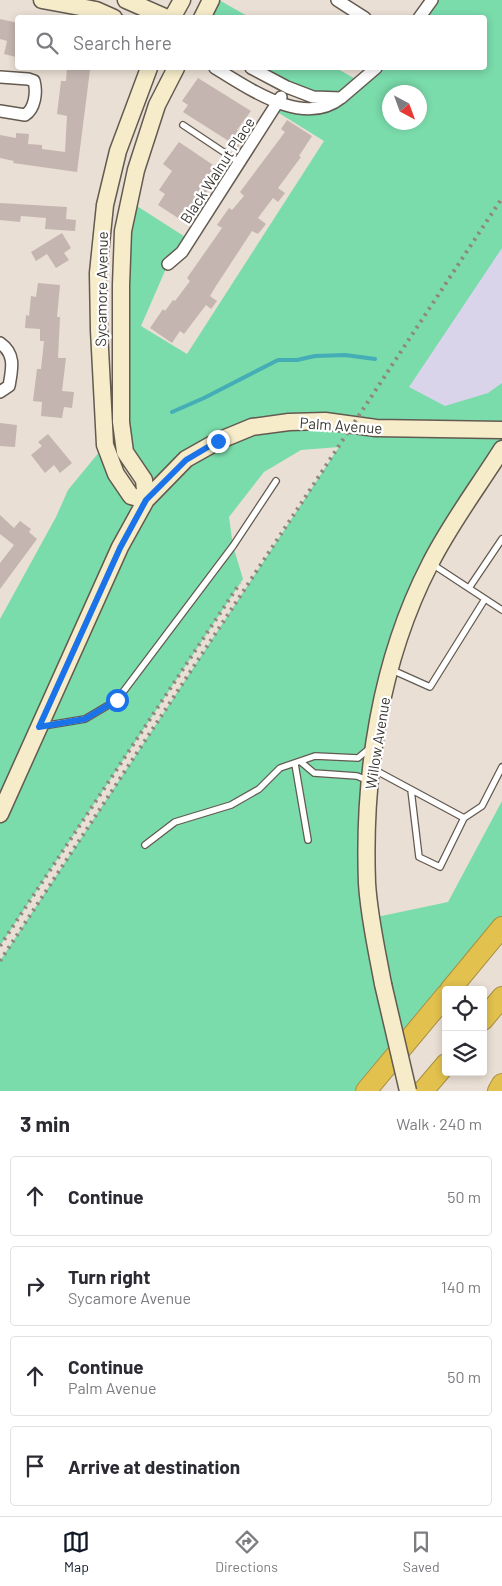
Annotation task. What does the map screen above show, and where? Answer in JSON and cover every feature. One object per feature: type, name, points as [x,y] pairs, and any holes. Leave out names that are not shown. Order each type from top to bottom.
[{"type":"highway","points":[[453,986],[502,927]]},
{"type":"highway","points":[[487,1015],[502,997]]},
{"type":"highway","points":[[366,1091],[442,1000]]},
{"type":"highway","points":[[423,1091],[442,1069]]},
{"type":"highway","points":[[498,1091],[502,1084]]},
{"type":"main road","points":[[42,0],[96,10],[107,15]]},
{"type":"main road","points":[[126,0],[160,15]]},
{"type":"main road","points":[[174,15],[182,0]]},
{"type":"main road","points":[[204,15],[211,0]]},
{"type":"main road","name":"Sycamore Avenue","points":[[148,70],[118,151],[105,205],[98,273],[105,445],[116,474],[131,496],[146,500],[144,480],[125,452],[121,422],[120,285],[123,231],[136,170],[157,105],[175,70]]},
{"type":"main road","name":"Palm Avenue","points":[[146,500],[186,460],[218,441],[252,427],[289,422],[325,421],[376,428],[502,430]]},
{"type":"main road","name":"Willow Avenue","points":[[408,1091],[383,984],[368,884],[370,774],[390,669],[405,618],[430,563],[502,449]]},
{"type":"main road","points":[[0,814],[120,548],[146,500]]},
{"type":"street","points":[[337,0],[360,15]]},
{"type":"street","points":[[420,15],[432,0]]},
{"type":"street","points":[[219,70],[278,102],[309,110],[332,105],[374,70]]},
{"type":"street","points":[[255,70],[313,98],[341,98]]},
{"type":"street","points":[[0,77],[28,79],[34,81],[35,86],[33,107],[30,113],[25,115],[0,111]]},
{"type":"street","name":"Black Walnut Place","points":[[168,264],[182,252],[287,87]]},
{"type":"street","points":[[0,343],[8,348],[13,362],[9,386],[0,392]]},
{"type":"lane","points":[[184,125],[240,163]]},
{"type":"lane","points":[[39,727],[85,719],[117,700],[232,546],[276,481]]},
{"type":"lane","points":[[469,588],[502,539]]},
{"type":"lane","points":[[430,563],[502,608]]},
{"type":"lane","points":[[390,669],[430,687],[484,598]]},
{"type":"lane","points":[[145,845],[175,822],[231,805],[259,789],[280,768],[315,756],[358,758],[375,744]]},
{"type":"lane","points":[[298,763],[314,773],[357,776],[370,774],[411,790],[464,818]]},
{"type":"lane","points":[[298,763],[308,840]]},
{"type":"lane","points":[[411,790],[419,857],[440,867],[464,818],[482,806],[502,767]]},
{"type":"shaded area","points":[[502,198],[502,430],[364,409]]},
{"type":"green space","points":[[219,0],[245,15],[205,15]]},
{"type":"green space","points":[[432,0],[502,0],[502,248],[409,387],[445,406],[488,393],[502,383],[502,466],[493,463],[430,563],[375,744],[372,918],[448,902],[502,801],[502,927],[451,986],[442,986],[442,996],[360,1091],[0,1091],[0,961],[339,447],[301,450],[264,472],[229,517],[233,546],[243,579],[0,946],[0,619],[56,517],[68,490],[105,445],[116,474],[145,500],[125,452],[129,201],[190,240],[168,264],[141,326],[187,354],[324,141],[274,110],[278,102],[332,105],[255,70],[340,70],[361,82],[374,70],[487,70],[487,15],[421,15]]},
{"type":"building","points":[[0,19],[15,22],[15,57],[4,54],[7,41],[0,39]]},
{"type":"building","points":[[67,70],[90,70],[77,172],[13,163],[14,161],[0,158],[0,135],[16,138],[16,133],[29,134],[28,144],[42,145],[42,149],[65,152],[67,116],[57,114],[61,81],[66,81]]},
{"type":"building","points":[[198,78],[251,111],[237,130],[245,135],[238,147],[183,112],[188,105],[182,101]]},
{"type":"building","points":[[287,120],[312,136],[299,156],[301,157],[278,188],[285,193],[278,202],[273,198],[258,218],[266,224],[258,234],[252,231],[216,286],[210,296],[217,301],[211,309],[206,305],[184,334],[180,331],[172,343],[150,328],[163,309],[165,311],[173,300],[175,301],[190,281],[187,278],[222,228],[217,225],[229,208],[232,210],[244,196],[240,192],[285,132],[281,129]]},
{"type":"building","points":[[179,142],[222,171],[206,193],[202,190],[181,220],[158,205],[165,194],[159,190],[172,171],[163,164]]},
{"type":"building","points":[[0,203],[67,207],[66,219],[76,220],[75,231],[45,229],[46,218],[21,216],[20,222],[0,220]]},
{"type":"building","points":[[62,233],[71,248],[64,253],[69,260],[56,268],[47,254],[36,261],[31,252]]},
{"type":"building","points":[[38,283],[60,285],[57,317],[60,317],[58,358],[66,358],[62,391],[74,392],[72,408],[64,407],[62,418],[41,416],[42,402],[33,401],[37,369],[41,369],[44,341],[40,341],[40,329],[25,328],[26,315],[29,316],[31,296],[36,297]]},
{"type":"building","points":[[0,423],[17,425],[15,447],[0,446]]},
{"type":"building","points":[[48,434],[72,463],[60,473],[54,465],[45,473],[31,455],[42,446],[38,442]]},
{"type":"building","points":[[0,515],[14,528],[20,521],[31,529],[29,532],[37,539],[0,589],[0,563],[14,545],[0,534]]},
{"type":"waterway","points":[[172,412],[204,398],[278,360],[345,355],[375,359]]},
{"type":"railway","points":[[0,961],[502,198]]},
{"type":"railway","points":[[0,946],[240,583]]},
{"type":"route","points":[[117,700],[85,719],[39,727],[120,548],[146,500],[186,460],[218,441]]}]
